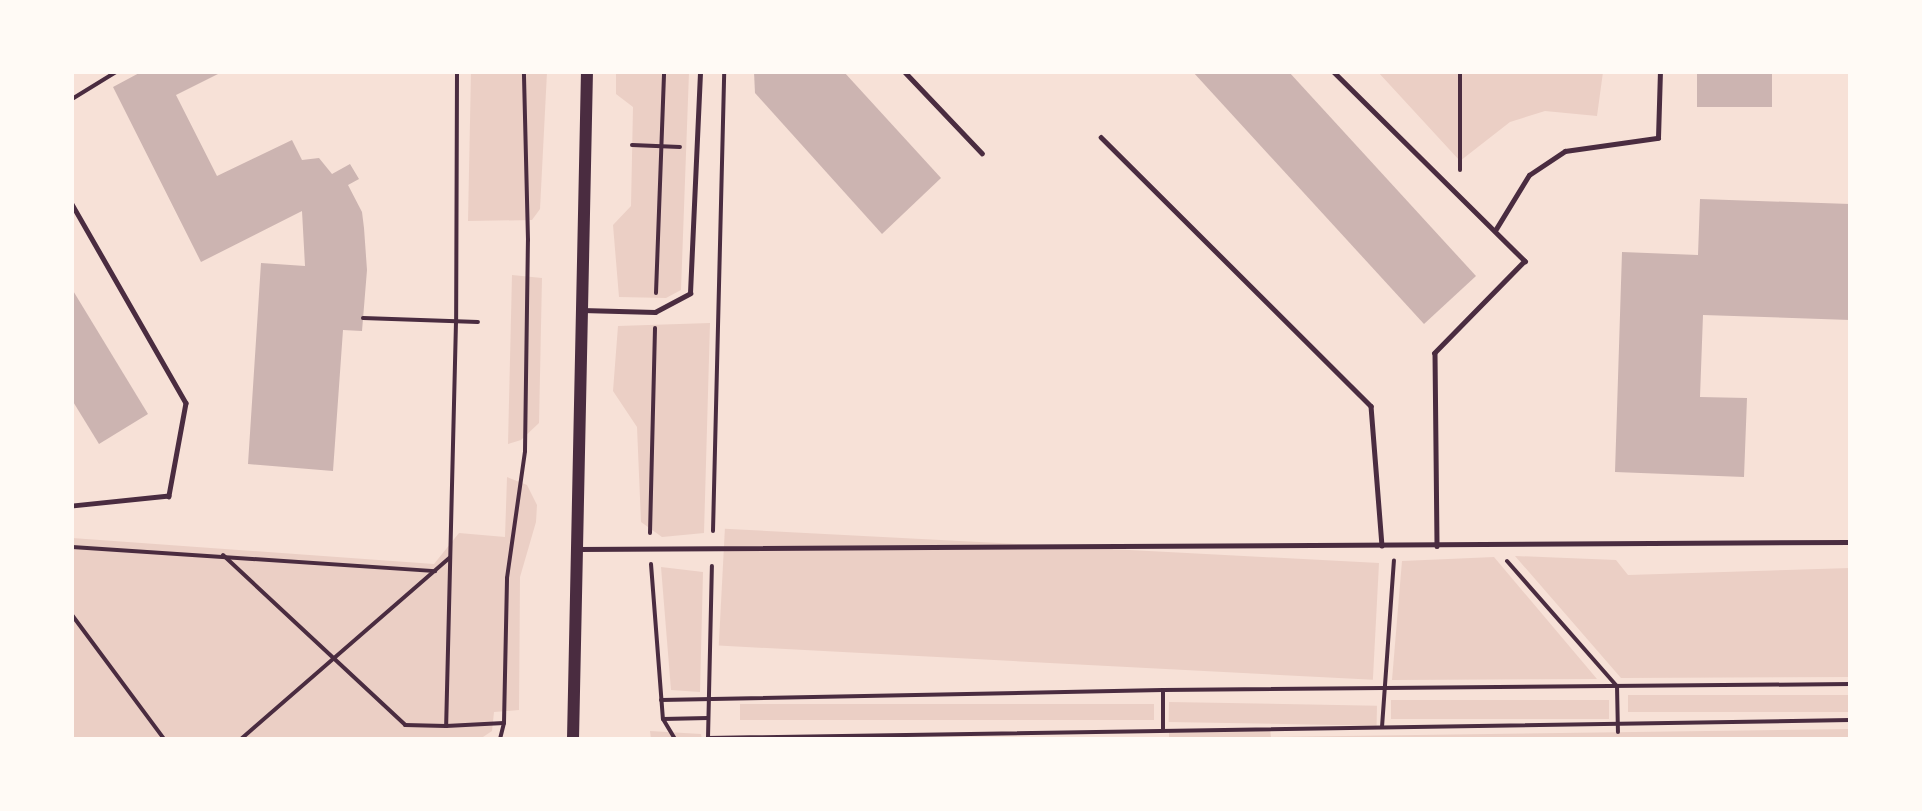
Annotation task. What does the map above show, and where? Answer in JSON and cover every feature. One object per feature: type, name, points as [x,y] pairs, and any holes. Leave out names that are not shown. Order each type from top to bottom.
[{"type":"main road","points":[[573,739],[586,72]]},
{"type":"lane","points":[[580,309],[655,312],[690,293],[700,72]]},
{"type":"lane","points":[[905,72],[982,153]]},
{"type":"lane","points":[[1334,72],[1496,229],[1525,261],[1435,353],[1437,546]]},
{"type":"lane","points":[[1496,229],[1528,175],[1564,151],[1658,138],[1660,72]]},
{"type":"lane","points":[[1101,137],[1371,406],[1382,546]]},
{"type":"lane","points":[[72,204],[186,403],[169,496],[72,506]]},
{"type":"lane","points":[[575,549],[1494,546],[1850,542]]},
{"type":"path","points":[[72,99],[116,72]]},
{"type":"path","points":[[446,726],[456,322],[457,72]]},
{"type":"path","points":[[500,739],[504,723],[507,578],[525,452],[528,240],[524,72]]},
{"type":"path","points":[[664,72],[655,312],[650,548],[663,719],[675,739]]},
{"type":"path","points":[[724,72],[708,738],[1850,720]]},
{"type":"path","points":[[1460,72],[1460,195]]},
{"type":"path","points":[[632,145],[696,147]]},
{"type":"path","points":[[363,318],[477,322]]},
{"type":"path","points":[[1382,727],[1395,546]]},
{"type":"path","points":[[1494,546],[1617,686],[1620,723],[1618,732]]},
{"type":"path","points":[[72,547],[223,555],[435,571]]},
{"type":"path","points":[[223,555],[405,725],[446,726],[504,723]]},
{"type":"path","points":[[241,739],[450,558]]},
{"type":"path","points":[[72,615],[164,739]]},
{"type":"path","points":[[661,700],[1163,690],[1850,684]]},
{"type":"path","points":[[1163,690],[1163,730]]},
{"type":"path","points":[[663,719],[708,718]]},
{"type":"shaded area","points":[[471,72],[547,72],[540,209],[532,220],[468,221]]},
{"type":"shaded area","points":[[616,72],[689,72],[681,290],[666,298],[619,297],[613,225],[631,206],[633,107],[616,94]]},
{"type":"shaded area","points":[[1378,72],[1603,72],[1597,116],[1545,111],[1510,122],[1460,161]]},
{"type":"shaded area","points":[[512,275],[542,278],[539,423],[521,440],[508,444]]},
{"type":"shaded area","points":[[710,323],[704,533],[662,537],[641,522],[637,427],[613,391],[618,326]]},
{"type":"shaded area","points":[[507,477],[527,485],[537,505],[536,522],[520,577],[519,710],[494,712],[492,731],[480,739],[72,739],[72,538],[434,564],[459,533],[505,537]]},
{"type":"shaded area","points":[[725,529],[1379,563],[1373,680],[719,646]]},
{"type":"shaded area","points":[[1515,556],[1616,560],[1628,575],[1850,568],[1850,677],[1621,678]]},
{"type":"shaded area","points":[[1494,557],[1597,679],[1392,680],[1402,561]]},
{"type":"shaded area","points":[[661,567],[703,572],[700,692],[671,690]]},
{"type":"shaded area","points":[[1628,695],[1850,695],[1850,712],[1628,712]]},
{"type":"shaded area","points":[[1391,700],[1609,700],[1609,719],[1391,719]]},
{"type":"shaded area","points":[[1169,702],[1377,706],[1377,726],[1169,722]]},
{"type":"shaded area","points":[[740,704],[1154,704],[1154,720],[740,720]]},
{"type":"shaded area","points":[[1270,729],[1271,737],[1850,729],[1850,739],[1169,739],[1169,730]]},
{"type":"shaded area","points":[[650,731],[701,734],[702,739],[651,739]]},
{"type":"building","points":[[141,72],[222,72],[176,95],[217,176],[292,140],[302,160],[319,158],[332,174],[350,164],[359,179],[348,185],[362,212],[364,228],[367,270],[362,331],[343,330],[333,471],[248,464],[261,263],[305,266],[302,211],[201,262],[113,87]]},
{"type":"building","points":[[754,72],[844,72],[941,178],[882,234],[755,93]]},
{"type":"building","points":[[1193,72],[1289,72],[1476,276],[1424,324]]},
{"type":"building","points":[[1697,72],[1772,72],[1772,107],[1697,107]]},
{"type":"building","points":[[1700,199],[1850,204],[1850,320],[1703,315],[1700,397],[1747,398],[1744,477],[1615,472],[1622,252],[1698,255]]},
{"type":"building","points":[[72,289],[148,414],[99,444],[72,400]]}]
